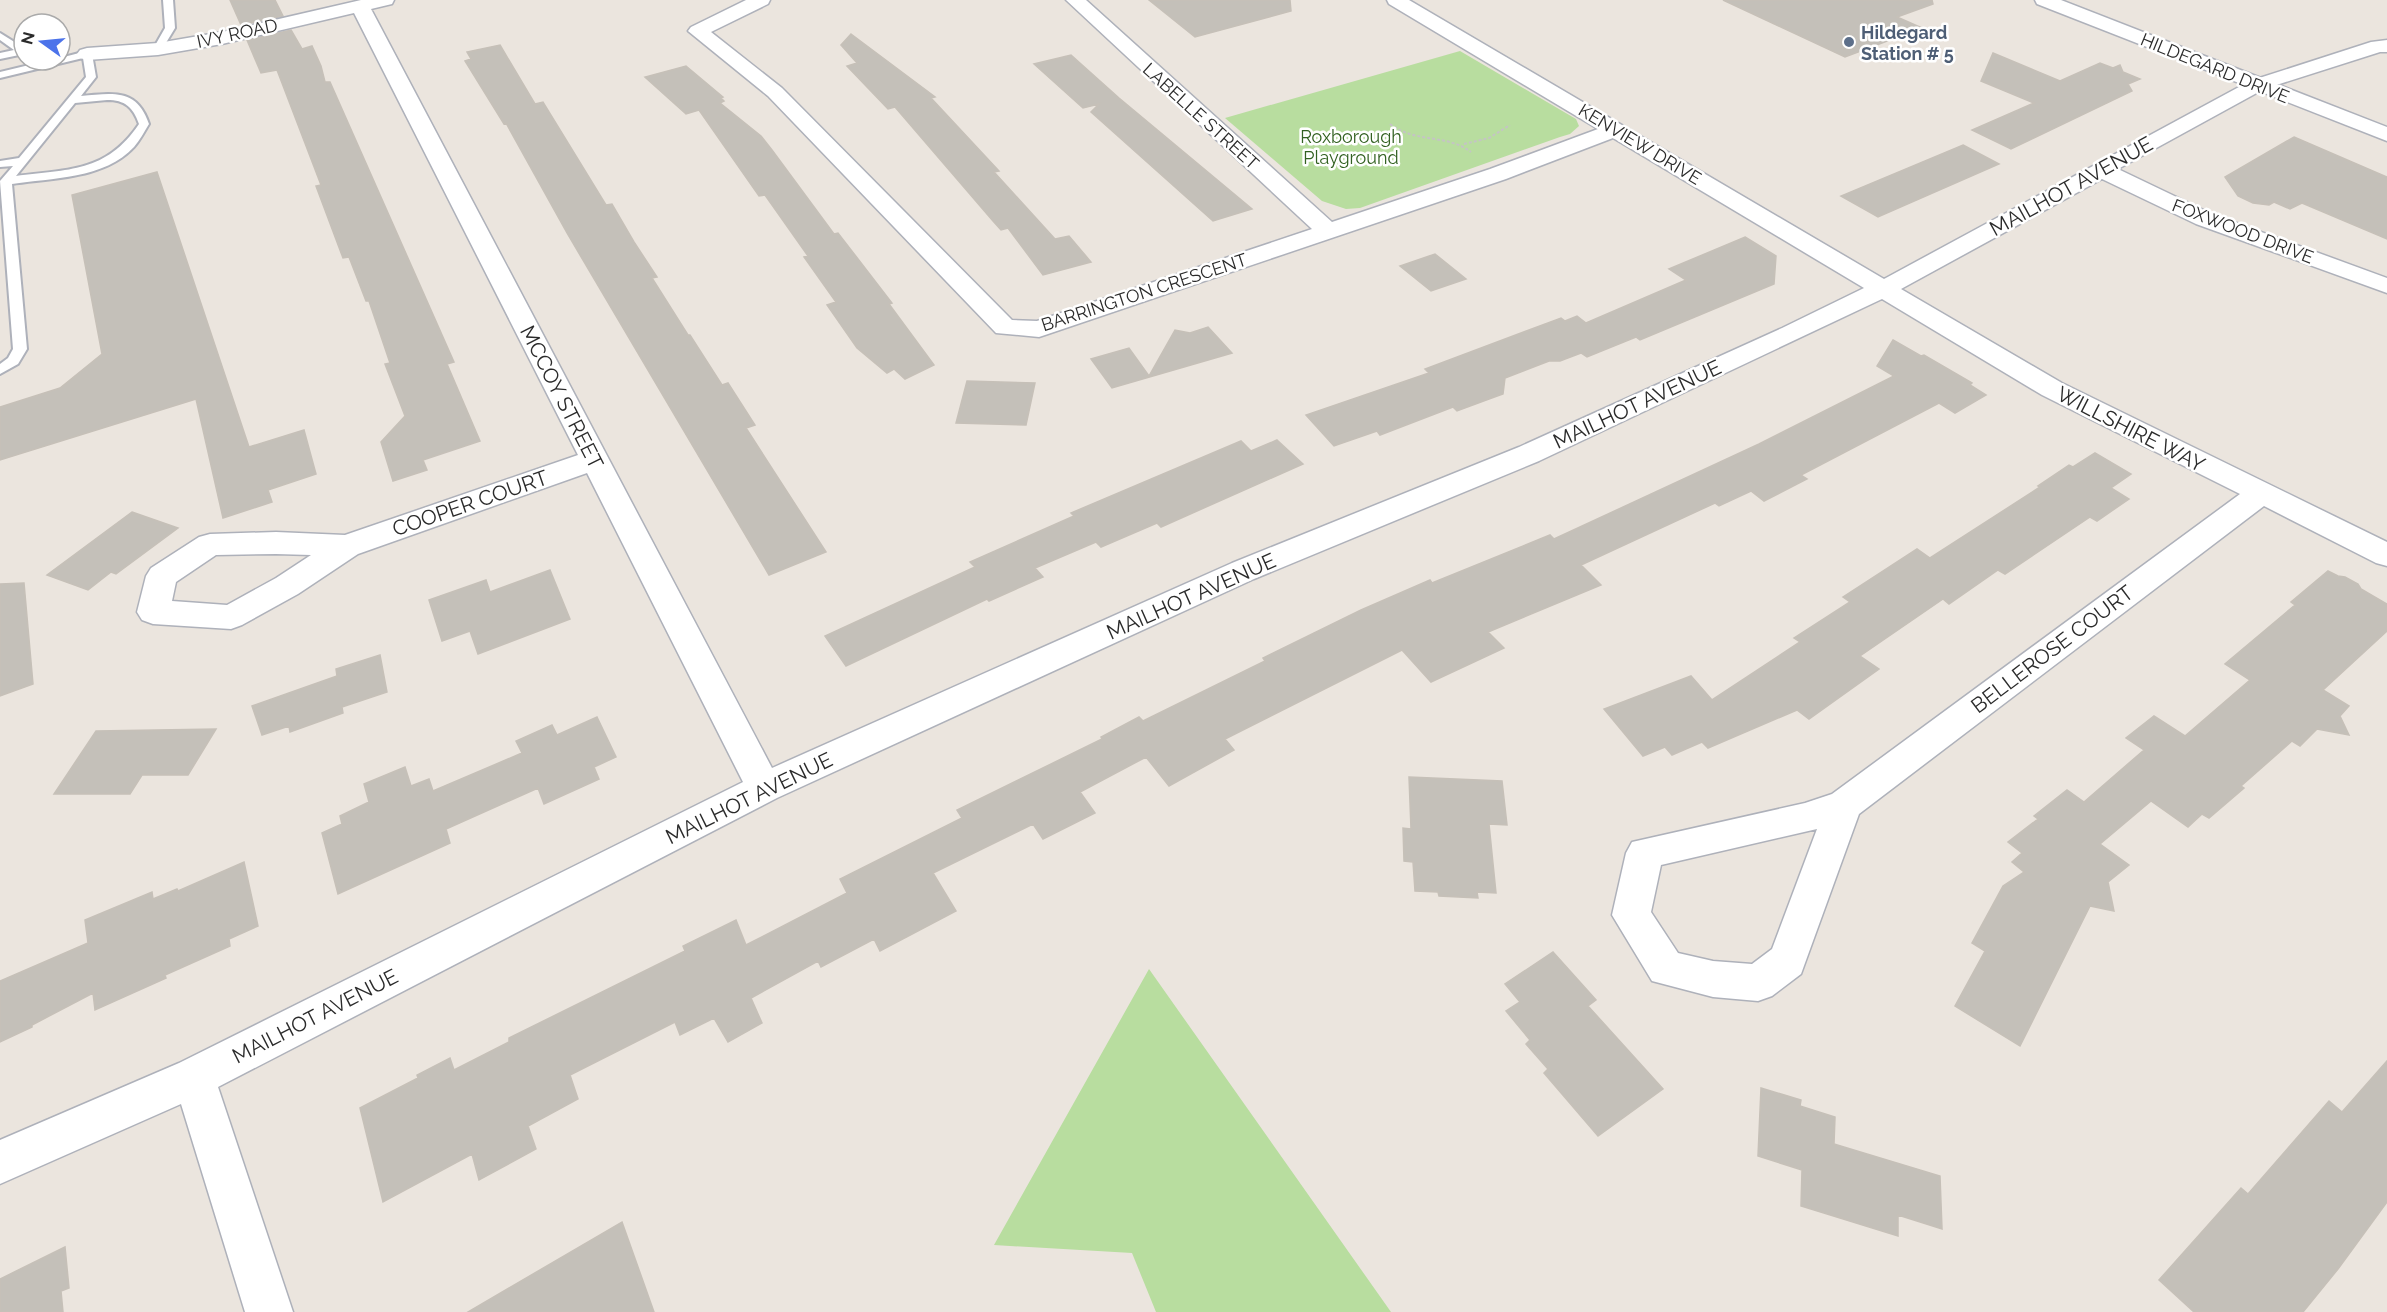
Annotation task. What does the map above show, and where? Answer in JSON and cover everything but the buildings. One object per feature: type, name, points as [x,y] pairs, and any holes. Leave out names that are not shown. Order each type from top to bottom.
[{"type":"street","name":"BARRINGTON CRESCENT","points":[[761,0],[698,31],[775,92],[1005,328],[1039,329],[1498,174],[1614,129]]},
{"type":"street","name":"LABELLE STREET","points":[[1075,0],[1328,231]]},
{"type":"street","name":"KENVIEW DRIVE","points":[[1396,0],[1883,289]]},
{"type":"street","name":"HILDEGARD DRIVE","points":[[2044,0],[2387,135]]},
{"type":"street","name":"IVY ROAD","points":[[87,54],[158,49],[222,38],[372,3]]},
{"type":"street","name":"MCCOY STREET","points":[[372,3],[594,460],[764,788]]},
{"type":"street","name":"MAILHOT AVENUE","points":[[0,1162],[194,1077],[764,788],[1243,571],[1529,454],[1883,289],[2257,85],[2378,46],[2387,46]]},
{"type":"street","name":"FOXWOOD DRIVE","points":[[2102,170],[2204,219],[2387,286]]},
{"type":"street","name":"WILLSHIRE WAY","points":[[1883,289],[2052,389],[2387,555]]},
{"type":"street","name":"COOPER COURT","points":[[347,546],[276,543],[210,545],[162,576],[153,612],[231,616],[287,586],[347,546],[594,460]]},
{"type":"street","name":"BELLEROSE COURT","points":[[1844,805],[1787,961],[1758,983],[1713,979],[1666,969],[1631,915],[1645,853],[1805,818],[1844,805],[2260,494]]},
{"type":"street","points":[[194,1077],[269,1312]]},
{"type":"lane","points":[[158,49],[170,28],[168,0]]},
{"type":"lane","points":[[72,53],[87,54]]},
{"type":"lane","points":[[0,75],[87,54]]},
{"type":"lane","points":[[0,370],[13,361],[20,349],[6,181],[92,77],[87,54]]},
{"type":"lane","points":[[6,181],[89,168],[108,161],[130,146],[144,123],[142,112],[133,100],[123,97],[74,100]]},
{"type":"lane","points":[[0,164],[23,160]]},
{"type":"path","points":[[1390,124],[1394,129],[1420,138],[1463,145],[1488,138],[1510,125]]},
{"type":"path","points":[[1463,145],[1470,150],[1473,156],[1498,174]]},
{"type":"green space","name":"Roxborough Playground","points":[[1460,51],[1576,119],[1579,126],[1570,134],[1360,208],[1346,209],[1322,201],[1225,118]]},
{"type":"green space","points":[[1149,969],[1391,1312],[1156,1312],[1132,1253],[994,1245]]},
{"type":"place","name":"Hildegard Station # 5","points":[[1849,42]]}]
